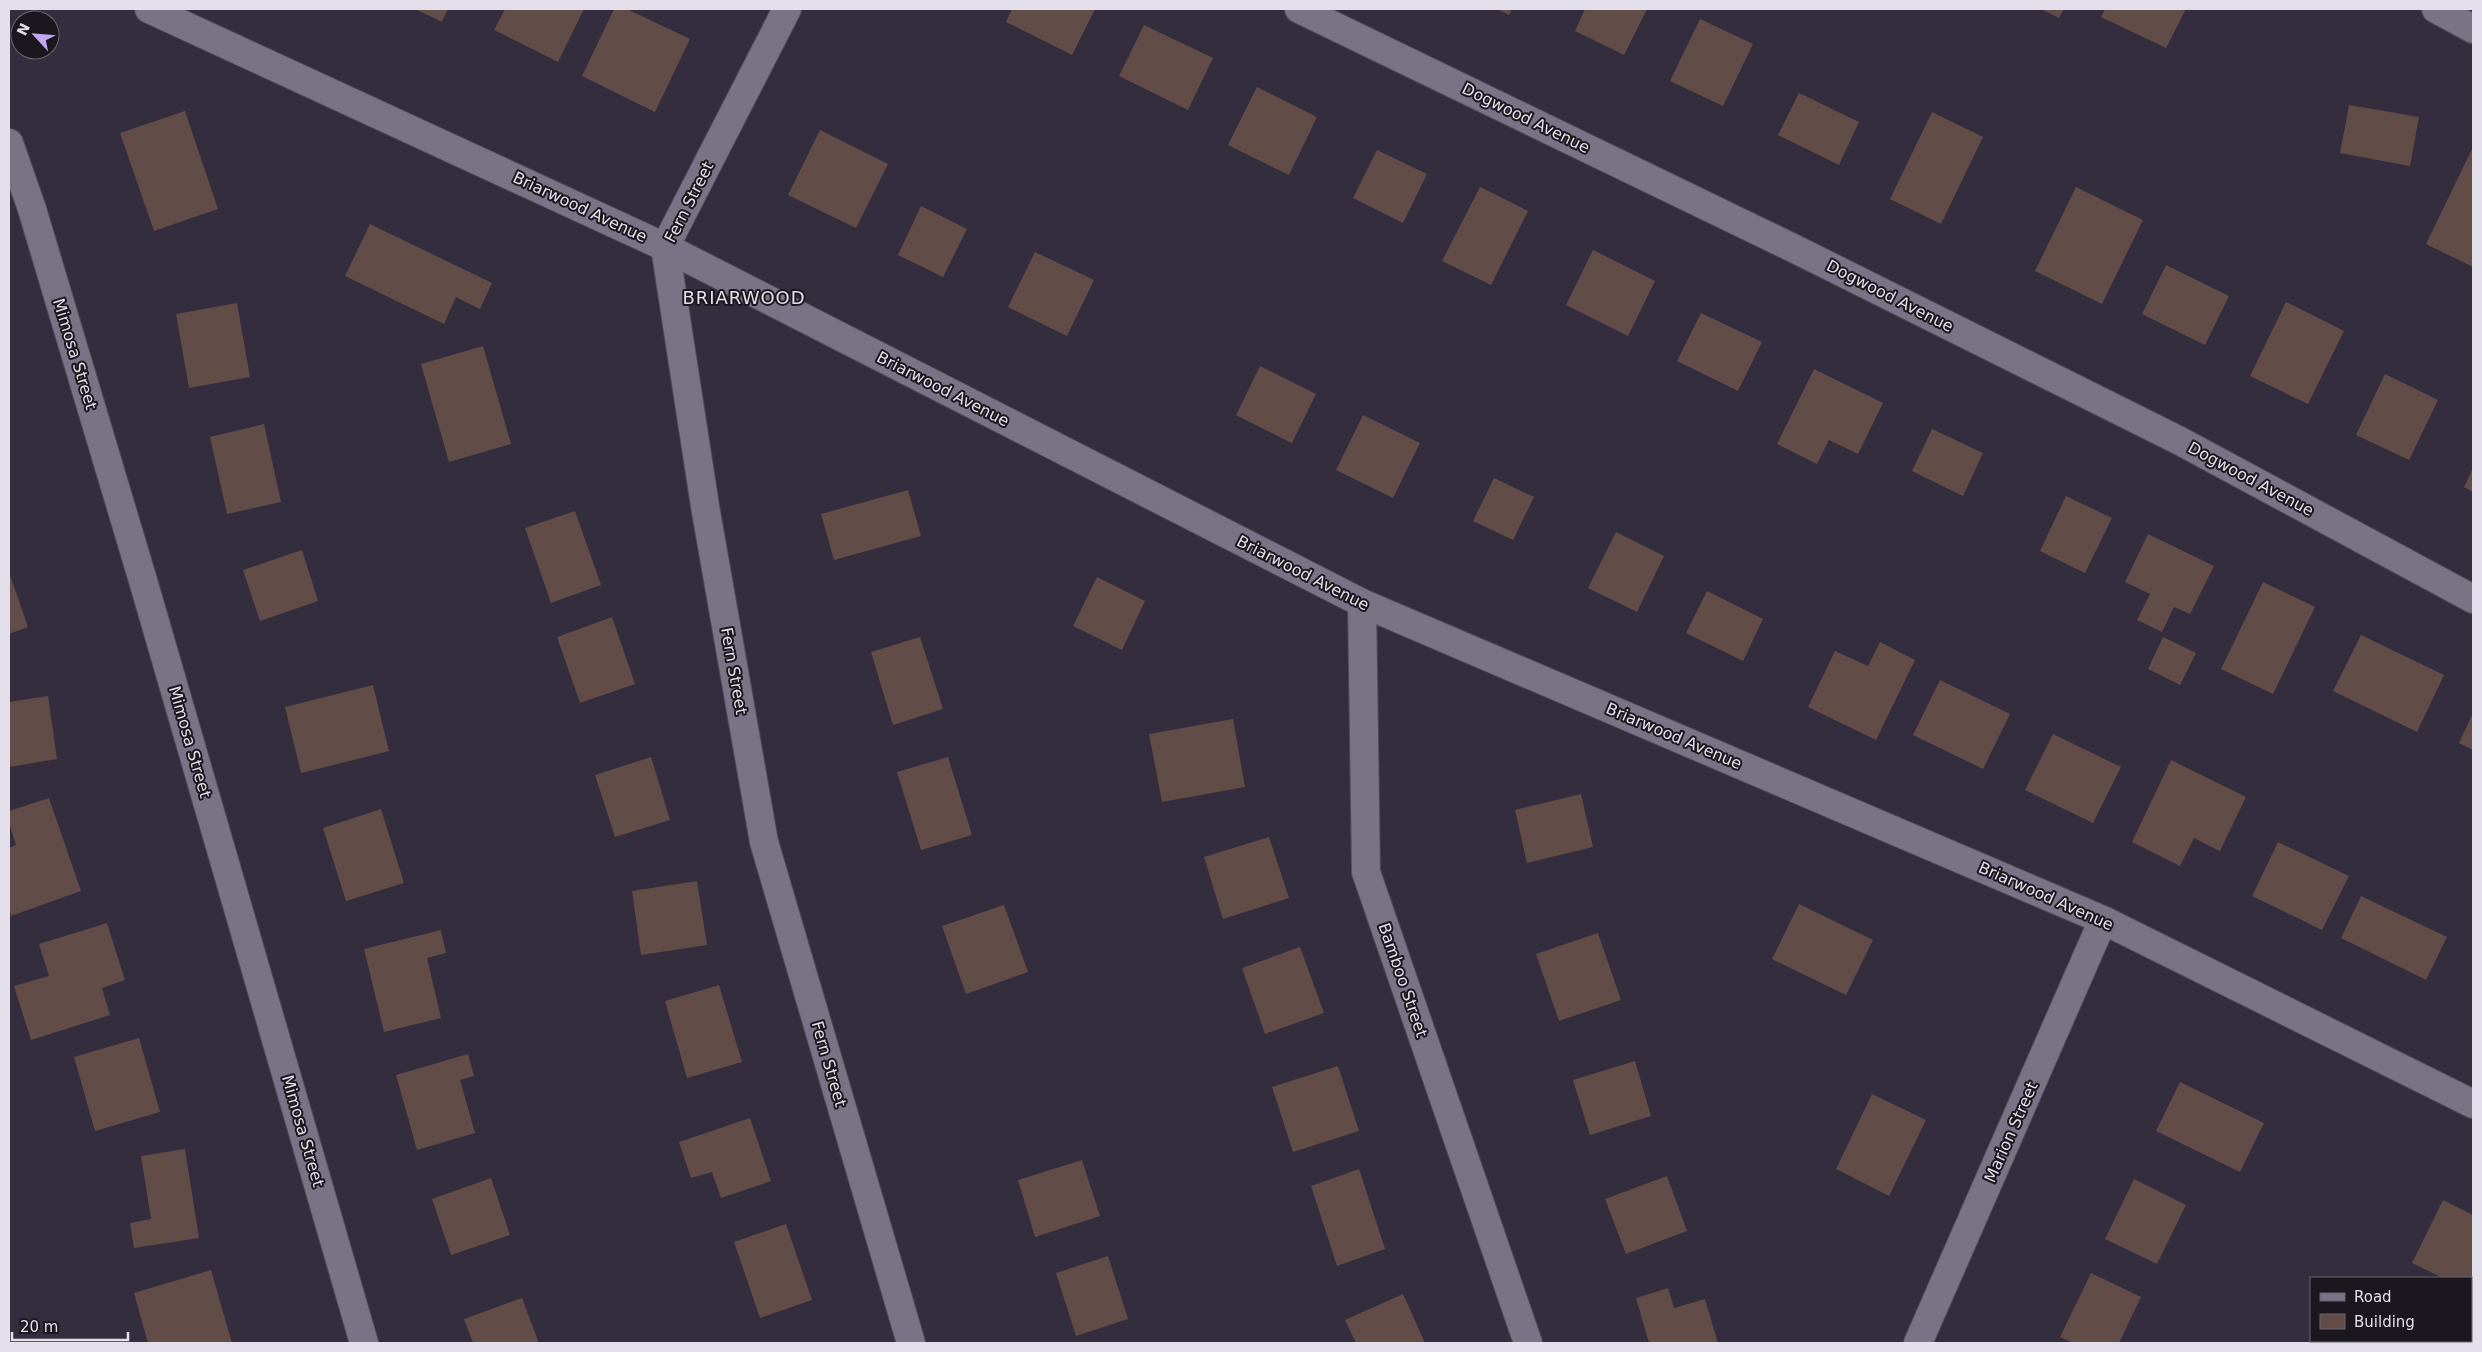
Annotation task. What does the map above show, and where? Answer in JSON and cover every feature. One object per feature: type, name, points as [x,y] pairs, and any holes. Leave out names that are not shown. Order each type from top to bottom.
[{"type":"street","name":"Briarwood Avenue","points":[[149,9],[666,247],[1362,603],[2104,920],[2473,1104]]},
{"type":"street","name":"Fern Street","points":[[787,9],[666,247],[705,506],[764,842],[911,1343]]},
{"type":"street","name":"Dogwood Avenue","points":[[1299,9],[1791,247],[2180,441],[2473,598]]},
{"type":"street","points":[[2436,9],[2473,29]]},
{"type":"street","name":"Mimosa Street","points":[[9,143],[32,209],[144,584],[364,1343]]},
{"type":"street","name":"Bamboo Street","points":[[1362,603],[1366,872],[1528,1343]]},
{"type":"street","name":"Marion Street","points":[[1918,1343],[2104,920]]},
{"type":"building","points":[[415,9],[448,9],[442,22]]},
{"type":"building","points":[[505,9],[584,9],[558,62],[494,30]]},
{"type":"building","points":[[614,9],[627,9],[690,39],[655,112],[582,76]]},
{"type":"building","points":[[1012,9],[1095,9],[1072,55],[1006,22]]},
{"type":"building","points":[[1497,9],[1512,9],[1509,15]]},
{"type":"building","points":[[1585,9],[1647,9],[1624,55],[1575,31]]},
{"type":"building","points":[[2041,9],[2064,9],[2059,18]]},
{"type":"building","points":[[2105,9],[2186,9],[2166,48],[2101,17]]},
{"type":"building","points":[[1700,19],[1753,44],[1723,106],[1670,81]]},
{"type":"building","points":[[1144,25],[1213,58],[1188,110],[1119,76]]},
{"type":"building","points":[[1257,87],[1317,117],[1289,175],[1228,145]]},
{"type":"building","points":[[1799,93],[1859,122],[1839,165],[1778,135]]},
{"type":"building","points":[[2349,105],[2419,117],[2410,166],[2340,153]]},
{"type":"building","points":[[185,111],[218,209],[154,231],[120,133]]},
{"type":"building","points":[[1932,112],[1983,137],[1941,224],[1890,199]]},
{"type":"building","points":[[820,130],[888,164],[856,228],[788,195]]},
{"type":"building","points":[[2473,147],[2473,267],[2426,244]]},
{"type":"building","points":[[1377,150],[1427,174],[1403,223],[1353,198]]},
{"type":"building","points":[[1480,187],[1528,211],[1491,285],[1442,261]]},
{"type":"building","points":[[2076,187],[2143,220],[2102,304],[2035,271]]},
{"type":"building","points":[[921,206],[967,229],[943,277],[898,255]]},
{"type":"building","points":[[370,224],[492,283],[480,309],[456,297],[444,324],[345,276]]},
{"type":"building","points":[[1593,250],[1655,281],[1628,336],[1566,305]]},
{"type":"building","points":[[1035,252],[1094,280],[1067,336],[1008,307]]},
{"type":"building","points":[[2166,265],[2229,296],[2205,345],[2142,314]]},
{"type":"building","points":[[2286,302],[2344,331],[2308,404],[2250,376]]},
{"type":"building","points":[[237,303],[250,377],[189,388],[176,314]]},
{"type":"building","points":[[1701,313],[1762,342],[1738,391],[1677,361]]},
{"type":"building","points":[[483,346],[511,444],[449,462],[421,364]]},
{"type":"building","points":[[1260,366],[1316,394],[1292,443],[1236,415]]},
{"type":"building","points":[[1814,369],[1883,403],[1858,454],[1829,440],[1817,464],[1777,444]]},
{"type":"building","points":[[2385,374],[2438,400],[2409,460],[2356,435]]},
{"type":"building","points":[[1363,415],[1420,443],[1393,498],[1336,470]]},
{"type":"building","points":[[264,424],[281,502],[227,514],[210,437]]},
{"type":"building","points":[[1932,429],[1983,453],[1963,496],[1912,471]]},
{"type":"building","points":[[2473,468],[2473,492],[2464,487]]},
{"type":"building","points":[[1494,478],[1534,497],[1513,540],[1473,521]]},
{"type":"building","points":[[908,490],[921,536],[834,560],[821,514]]},
{"type":"building","points":[[2066,496],[2112,518],[2085,573],[2040,551]]},
{"type":"building","points":[[575,511],[601,585],[551,603],[525,528]]},
{"type":"building","points":[[1616,532],[1664,556],[1637,612],[1588,588]]},
{"type":"building","points":[[2148,534],[2214,566],[2190,614],[2174,607],[2162,632],[2137,620],[2150,594],[2125,582]]},
{"type":"building","points":[[302,550],[318,601],[260,621],[243,570]]},
{"type":"building","points":[[9,572],[28,627],[9,634]]},
{"type":"building","points":[[1097,577],[1145,601],[1122,650],[1073,626]]},
{"type":"building","points":[[2263,582],[2315,607],[2273,694],[2221,669]]},
{"type":"building","points":[[1707,591],[1763,619],[1743,661],[1686,633]]},
{"type":"building","points":[[612,617],[635,684],[580,703],[557,637]]},
{"type":"building","points":[[2361,635],[2444,675],[2417,732],[2333,691]]},
{"type":"building","points":[[920,637],[943,709],[893,725],[871,652]]},
{"type":"building","points":[[2163,637],[2196,653],[2180,685],[2148,669]]},
{"type":"building","points":[[1880,642],[1915,660],[1876,740],[1808,707],[1835,651],[1868,666]]},
{"type":"building","points":[[1940,680],[2010,714],[1983,769],[1913,735]]},
{"type":"building","points":[[373,685],[389,751],[301,773],[285,707]]},
{"type":"building","points":[[48,696],[57,759],[9,767],[9,702]]},
{"type":"building","points":[[2473,713],[2473,750],[2459,743]]},
{"type":"building","points":[[1233,719],[1245,787],[1162,802],[1149,734]]},
{"type":"building","points":[[2053,734],[2121,767],[2093,823],[2025,790]]},
{"type":"building","points":[[651,757],[670,820],[615,837],[595,775]]},
{"type":"building","points":[[948,757],[972,835],[921,850],[897,772]]},
{"type":"building","points":[[2171,760],[2246,797],[2220,851],[2194,838],[2180,866],[2132,842]]},
{"type":"building","points":[[1581,794],[1593,847],[1527,863],[1515,810]]},
{"type":"building","points":[[49,798],[81,891],[11,916],[9,907],[9,848],[16,845],[9,823],[9,811]]},
{"type":"building","points":[[381,809],[404,883],[346,901],[323,828]]},
{"type":"building","points":[[1269,837],[1289,898],[1223,919],[1204,857]]},
{"type":"building","points":[[2278,842],[2349,876],[2322,930],[2252,896]]},
{"type":"building","points":[[697,881],[707,945],[641,955],[632,891]]},
{"type":"building","points":[[2361,896],[2447,937],[2426,980],[2341,938]]},
{"type":"building","points":[[1799,904],[1873,940],[1846,995],[1772,959]]},
{"type":"building","points":[[1004,905],[1028,972],[966,994],[942,926]]},
{"type":"building","points":[[107,923],[125,980],[102,988],[110,1015],[31,1040],[14,986],[49,976],[39,944]]},
{"type":"building","points":[[441,930],[446,953],[427,958],[441,1018],[384,1032],[364,949]]},
{"type":"building","points":[[1598,933],[1621,1000],[1559,1021],[1536,954]]},
{"type":"building","points":[[1300,947],[1324,1013],[1265,1034],[1242,968]]},
{"type":"building","points":[[719,985],[742,1062],[687,1078],[665,1001]]},
{"type":"building","points":[[139,1038],[160,1112],[95,1131],[74,1057]]},
{"type":"building","points":[[468,1054],[474,1076],[460,1080],[475,1133],[417,1150],[396,1075]]},
{"type":"building","points":[[1635,1061],[1651,1116],[1590,1135],[1573,1080]]},
{"type":"building","points":[[1338,1066],[1359,1131],[1293,1152],[1272,1087]]},
{"type":"building","points":[[2180,1082],[2264,1123],[2240,1172],[2156,1131]]},
{"type":"building","points":[[1872,1094],[1926,1120],[1889,1196],[1836,1169]]},
{"type":"building","points":[[750,1118],[771,1181],[721,1198],[712,1172],[691,1178],[679,1142]]},
{"type":"building","points":[[185,1149],[199,1238],[134,1248],[130,1223],[151,1219],[141,1156]]},
{"type":"building","points":[[1082,1160],[1100,1216],[1035,1237],[1018,1180]]},
{"type":"building","points":[[1359,1169],[1385,1249],[1337,1266],[1311,1186]]},
{"type":"building","points":[[1667,1176],[1687,1231],[1626,1254],[1605,1199]]},
{"type":"building","points":[[491,1178],[510,1235],[451,1255],[432,1199]]},
{"type":"building","points":[[2134,1179],[2186,1205],[2157,1264],[2105,1239]]},
{"type":"building","points":[[2443,1200],[2473,1215],[2472,1278],[2441,1277],[2412,1263]]},
{"type":"building","points":[[786,1224],[812,1300],[760,1318],[734,1242]]},
{"type":"building","points":[[1108,1256],[1128,1319],[1076,1336],[1056,1273]]},
{"type":"building","points":[[211,1270],[232,1343],[148,1343],[134,1293]]},
{"type":"building","points":[[2091,1273],[2141,1297],[2119,1343],[2073,1343],[2060,1337]]},
{"type":"building","points":[[1668,1288],[1674,1308],[1705,1299],[1718,1343],[1649,1343],[1636,1298]]},
{"type":"building","points":[[1403,1294],[1425,1343],[1356,1343],[1345,1320]]},
{"type":"building","points":[[522,1298],[539,1343],[473,1343],[464,1319]]},
{"type":"building","points":[[2376,1342],[2444,1342],[2443,1343]]},
{"type":"district","name":"BRIARWOOD","points":[[744,297]]}]
